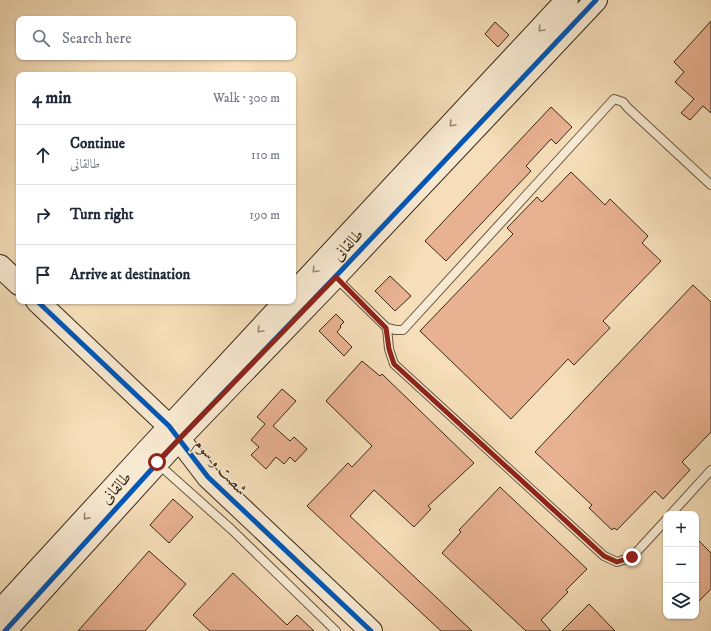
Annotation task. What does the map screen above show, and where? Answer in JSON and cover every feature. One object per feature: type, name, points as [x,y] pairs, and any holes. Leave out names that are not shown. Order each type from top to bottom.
[{"type":"street","name":"طالقانی","points":[[296,291],[567,0]]},
{"type":"street","name":"طالقانی","points":[[0,611],[174,432],[336,277],[596,0]]},
{"type":"street","points":[[0,266],[16,281]]},
{"type":"street","name":"شصت و سوم","points":[[40,304],[174,432],[208,477],[371,631]]},
{"type":"street","name":"طالقانی","points":[[5,631],[157,462],[174,432],[283,304]]},
{"type":"lane","points":[[336,277],[386,328],[403,330],[614,99],[623,102],[711,185]]},
{"type":"lane","points":[[386,328],[389,349],[394,364],[604,556],[617,562],[632,557],[663,523]]},
{"type":"lane","points":[[157,462],[231,529],[336,631]]},
{"type":"lane","points":[[674,511],[711,470]]},
{"type":"building","points":[[711,21],[711,113],[703,106],[690,120],[681,113],[694,99],[675,82],[684,72],[674,62]]},
{"type":"building","points":[[495,22],[509,35],[498,47],[485,34]]},
{"type":"building","points":[[551,107],[572,127],[556,144],[551,139],[526,166],[531,171],[446,261],[425,241]]},
{"type":"building","points":[[571,172],[605,205],[610,199],[648,236],[642,243],[661,261],[603,321],[610,328],[574,365],[568,359],[511,419],[420,331],[513,234],[507,228],[537,197],[542,202]]},
{"type":"building","points":[[390,276],[411,296],[395,311],[375,291]]},
{"type":"building","points":[[693,285],[711,302],[711,432],[682,462],[690,470],[663,499],[655,491],[617,530],[614,528],[612,530],[589,508],[592,505],[535,452]]},
{"type":"building","points":[[336,314],[344,322],[337,332],[352,347],[344,356],[319,331]]},
{"type":"building","points":[[362,361],[380,376],[382,374],[474,463],[428,506],[431,509],[414,527],[374,490],[350,516],[472,631],[441,631],[307,506],[348,463],[352,467],[372,446],[326,401]]},
{"type":"building","points":[[282,389],[296,401],[273,426],[290,441],[294,437],[307,449],[295,462],[290,457],[284,464],[276,457],[266,469],[251,455],[259,447],[251,440],[265,424],[257,417]]},
{"type":"building","points":[[500,487],[587,569],[566,590],[568,592],[541,620],[551,631],[526,631],[442,553],[461,532],[459,530]]},
{"type":"building","points":[[173,499],[193,517],[169,543],[150,525]]},
{"type":"building","points":[[699,541],[711,553],[711,589],[699,601]]},
{"type":"building","points":[[149,551],[186,584],[145,631],[78,631]]},
{"type":"building","points":[[233,573],[287,625],[297,615],[314,631],[210,631],[193,615]]},
{"type":"building","points":[[589,604],[615,631],[562,631]]},
{"type":"cycle path","points":[[5,631],[179,439],[335,277],[596,0]]},
{"type":"cycle path","points":[[40,304],[169,426],[208,477],[371,631]]},
{"type":"route","points":[[157,462],[336,277],[386,328],[389,349],[394,364],[604,556],[617,562],[632,557]]}]
